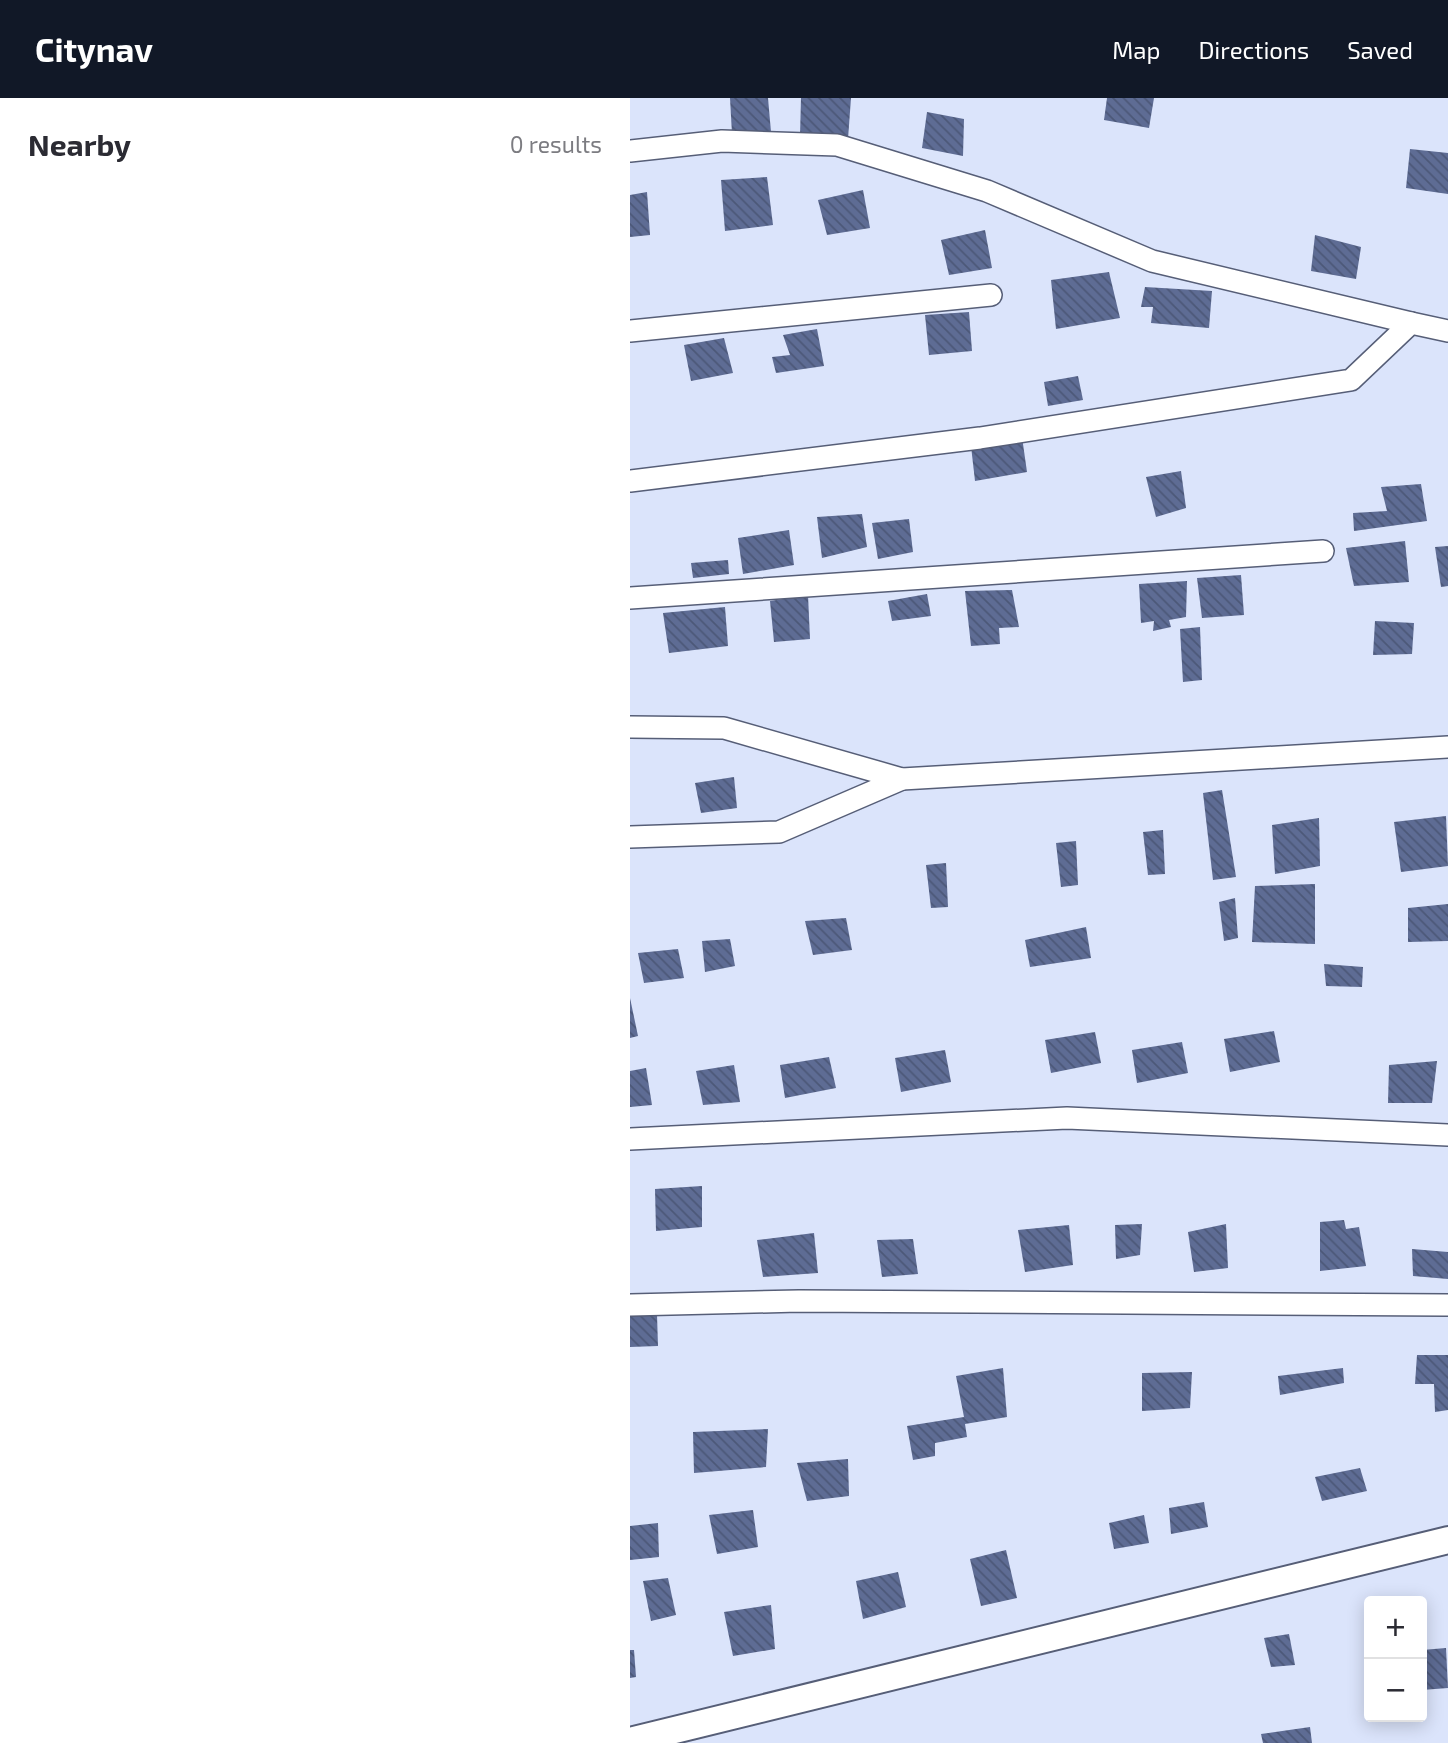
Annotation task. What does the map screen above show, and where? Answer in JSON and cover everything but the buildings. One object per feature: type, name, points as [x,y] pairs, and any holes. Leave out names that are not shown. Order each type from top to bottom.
[{"type":"street","points":[[630,151],[722,141],[837,145],[987,191],[1152,261],[1448,331]]},
{"type":"street","points":[[630,331],[991,295]]},
{"type":"street","points":[[630,481],[980,438],[1351,380],[1411,323]]},
{"type":"street","points":[[630,598],[1323,551]]},
{"type":"street","points":[[630,727],[724,728],[902,779],[1448,747]]},
{"type":"street","points":[[630,836],[779,832],[902,779]]},
{"type":"street","points":[[630,1139],[1067,1118],[1448,1135]]},
{"type":"street","points":[[630,1305],[799,1301],[1447,1305]]},
{"type":"street","points":[[630,1741],[1448,1540]]}]
